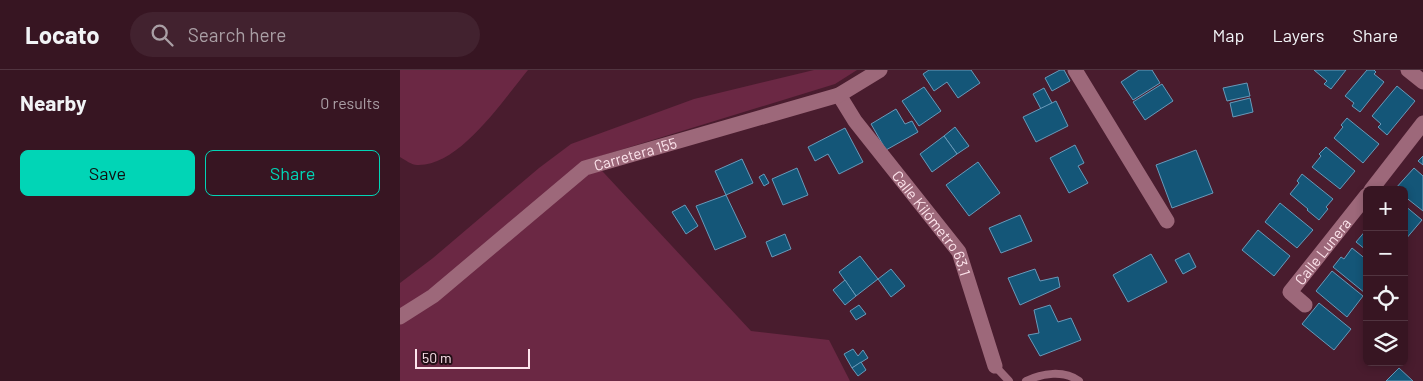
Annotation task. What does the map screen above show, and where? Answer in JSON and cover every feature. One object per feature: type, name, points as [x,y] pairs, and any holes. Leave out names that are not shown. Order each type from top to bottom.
[{"type":"street","name":"Carretera 155","points":[[400,317],[433,296],[585,168],[839,95],[880,70]]},
{"type":"street","points":[[1075,70],[1167,221]]},
{"type":"street","points":[[1408,70],[1423,82]]},
{"type":"street","name":"Calle Kilómetro 63.1","points":[[839,95],[855,121],[958,252],[995,366]]},
{"type":"street","points":[[1374,186],[1423,123]]},
{"type":"street","name":"Calle Lunera","points":[[1305,305],[1290,292],[1363,200]]},
{"type":"lane","points":[[995,366],[1009,381]]},
{"type":"lane","points":[[1026,381],[1036,376],[1056,373],[1079,381]]},
{"type":"shaded area","points":[[400,70],[528,70],[493,114],[464,144],[449,155],[433,163],[417,165],[400,157]]},
{"type":"shaded area","points":[[814,70],[857,70],[835,84],[591,159],[751,331],[829,340],[850,381],[400,381],[400,283],[433,258],[539,168],[571,144],[694,99]]},
{"type":"building","points":[[929,70],[971,70],[980,83],[958,98],[947,82],[934,91],[923,74]]},
{"type":"building","points":[[1060,70],[1064,70],[1070,81],[1052,91],[1045,78]]},
{"type":"building","points":[[1139,70],[1152,70],[1160,83],[1133,100],[1121,82]]},
{"type":"building","points":[[1314,70],[1346,70],[1331,89],[1324,84],[1327,81]]},
{"type":"building","points":[[1367,70],[1374,70],[1376,72],[1374,74],[1384,82],[1360,112],[1352,106],[1354,103],[1345,96]]},
{"type":"building","points":[[1247,83],[1250,96],[1227,101],[1223,88]]},
{"type":"building","points":[[1162,84],[1173,101],[1145,120],[1133,102]]},
{"type":"building","points":[[1397,86],[1415,101],[1387,135],[1378,127],[1381,124],[1372,116]]},
{"type":"building","points":[[924,87],[941,111],[919,126],[902,101]]},
{"type":"building","points":[[1044,88],[1052,103],[1041,109],[1033,94]]},
{"type":"building","points":[[1250,98],[1253,112],[1233,117],[1230,103]]},
{"type":"building","points":[[1056,101],[1068,126],[1036,142],[1023,117]]},
{"type":"building","points":[[896,109],[905,124],[912,121],[918,132],[886,150],[871,124]]},
{"type":"building","points":[[1347,118],[1379,144],[1363,163],[1334,138],[1343,127],[1341,125]]},
{"type":"building","points":[[955,127],[969,146],[957,154],[944,136]]},
{"type":"building","points":[[845,128],[863,162],[839,174],[828,154],[815,161],[808,147]]},
{"type":"building","points":[[944,136],[957,154],[932,172],[920,154]]},
{"type":"building","points":[[1075,145],[1084,163],[1078,166],[1088,183],[1069,193],[1050,158]]},
{"type":"building","points":[[1326,147],[1355,171],[1340,189],[1312,167],[1321,156],[1319,154]]},
{"type":"building","points":[[1196,150],[1213,193],[1172,208],[1156,165]]},
{"type":"building","points":[[1423,156],[1423,165],[1418,161]]},
{"type":"building","points":[[742,159],[753,183],[726,195],[715,171]]},
{"type":"building","points":[[978,162],[1000,193],[969,216],[946,185]]},
{"type":"building","points":[[797,168],[808,195],[783,205],[772,179]]},
{"type":"building","points":[[1414,168],[1423,176],[1423,211],[1408,199],[1408,186],[1398,186]]},
{"type":"building","points":[[764,174],[769,183],[764,186],[759,177]]},
{"type":"building","points":[[1302,174],[1333,199],[1319,220],[1290,194],[1299,183],[1297,181]]},
{"type":"building","points":[[726,195],[746,237],[715,250],[696,206]]},
{"type":"building","points":[[1280,203],[1313,230],[1297,248],[1265,222]]},
{"type":"building","points":[[685,205],[698,226],[686,234],[672,212]]},
{"type":"building","points":[[1408,208],[1422,220],[1408,236]]},
{"type":"building","points":[[1020,215],[1032,241],[1001,253],[989,228]]},
{"type":"building","points":[[1258,230],[1290,256],[1274,276],[1242,250]]},
{"type":"building","points":[[785,234],[791,249],[772,257],[766,242]]},
{"type":"building","points":[[1363,234],[1363,248],[1356,242]]},
{"type":"building","points":[[1352,248],[1363,257],[1363,291],[1333,267],[1341,257],[1344,259]]},
{"type":"building","points":[[1189,253],[1196,267],[1183,274],[1175,260]]},
{"type":"building","points":[[1151,254],[1167,282],[1128,302],[1113,275]]},
{"type":"building","points":[[860,256],[878,279],[856,296],[839,272]]},
{"type":"building","points":[[891,269],[905,286],[891,297],[878,279]]},
{"type":"building","points":[[1035,269],[1040,281],[1058,277],[1060,287],[1020,305],[1008,278]]},
{"type":"building","points":[[1332,271],[1363,296],[1347,317],[1316,291]]},
{"type":"building","points":[[845,280],[856,296],[845,305],[833,290]]},
{"type":"building","points":[[1319,303],[1351,329],[1334,350],[1302,324]]},
{"type":"building","points":[[859,305],[866,314],[856,320],[850,311]]},
{"type":"building","points":[[1050,305],[1058,322],[1071,318],[1081,340],[1040,356],[1028,335],[1039,333],[1034,310]]},
{"type":"building","points":[[853,349],[858,356],[863,350],[868,358],[852,368],[844,354]]},
{"type":"building","points":[[861,362],[866,370],[858,376],[852,368]]},
{"type":"building","points":[[1399,368],[1413,381],[1386,381]]}]
